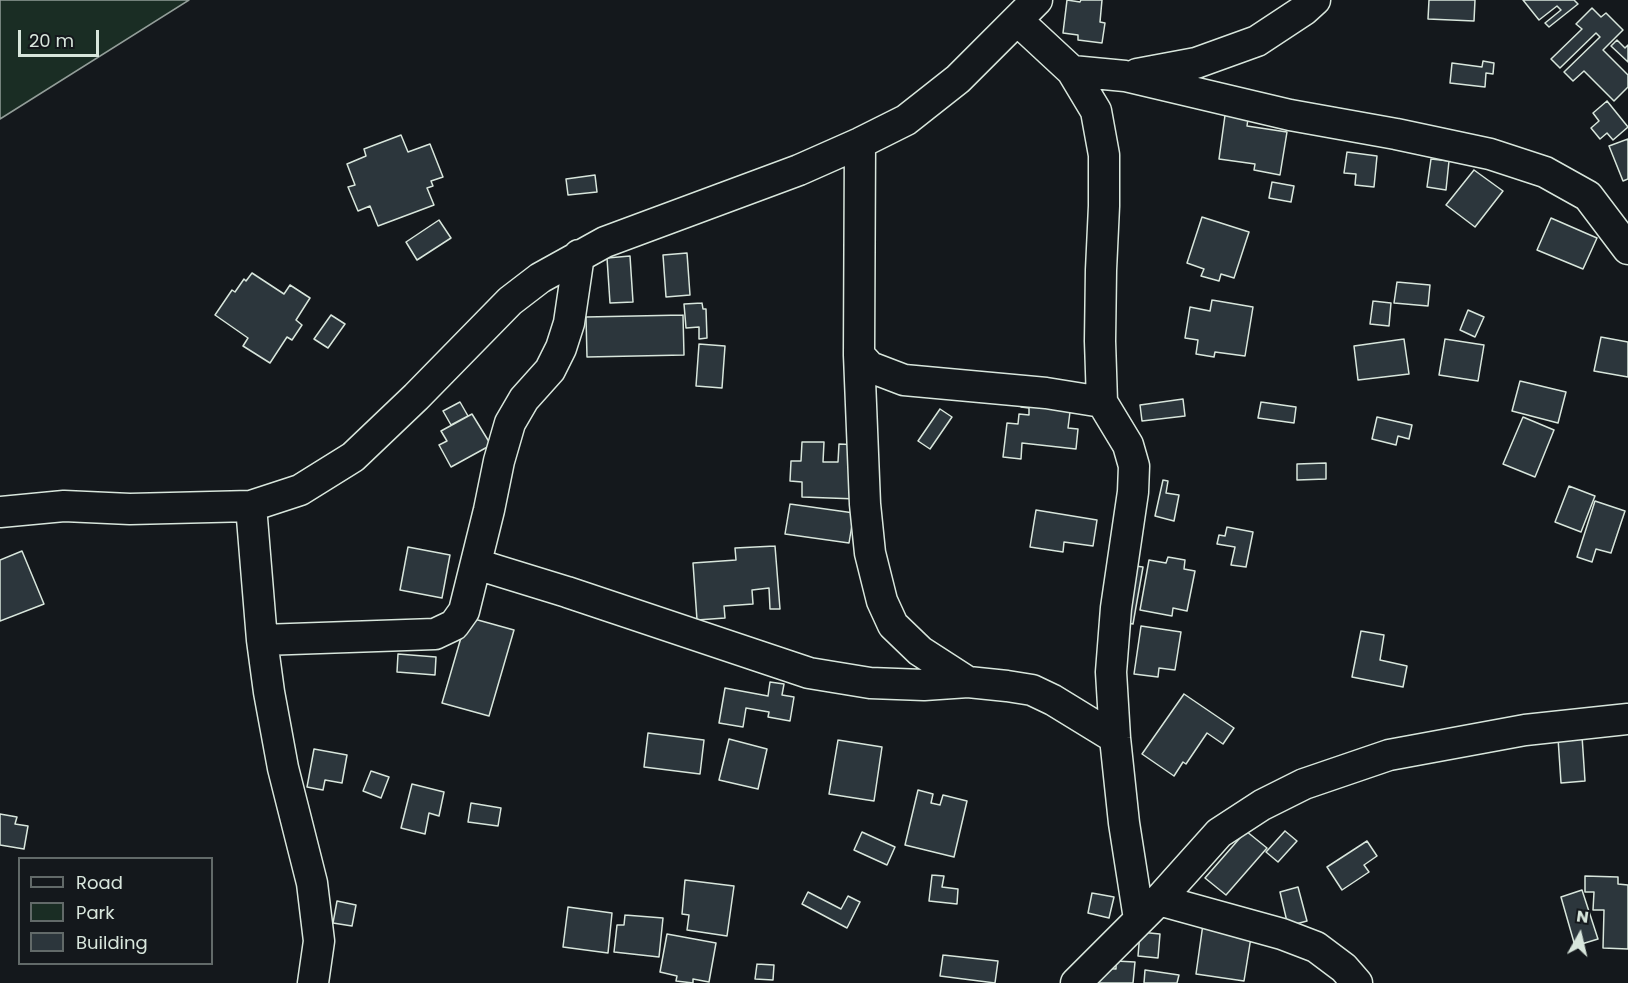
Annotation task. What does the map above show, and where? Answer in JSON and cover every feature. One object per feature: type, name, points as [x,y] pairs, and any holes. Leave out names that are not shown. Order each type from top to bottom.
[{"type":"street","points":[[1125,76],[1196,63],[1257,41],[1304,10],[1315,0]]},
{"type":"street","points":[[0,512],[64,506],[130,509],[250,506],[300,490],[353,457],[416,397],[510,301],[540,278],[605,242],[799,170],[906,120],[958,80],[1027,10],[1072,71],[1096,111],[1104,155],[1100,341],[1102,402],[1128,445],[1134,466],[1133,492],[1116,608],[1111,672],[1124,823],[1149,909]]},
{"type":"street","points":[[1072,71],[1125,76],[1290,115],[1490,154],[1545,172],[1588,196],[1628,249]]},
{"type":"street","points":[[860,143],[858,355],[865,504],[870,554],[882,601],[893,625],[920,651],[968,682]]},
{"type":"street","points":[[262,640],[435,634],[454,625],[464,611],[510,423],[524,399],[550,370],[561,348],[569,324],[579,255]]},
{"type":"street","points":[[858,355],[870,367],[904,380],[1046,393],[1102,402]]},
{"type":"street","points":[[250,506],[269,692],[283,768],[312,883],[318,941],[314,983]]},
{"type":"street","points":[[476,564],[809,673],[870,683],[924,685],[968,682],[1032,690],[1053,700],[1115,738]]},
{"type":"street","points":[[1076,983],[1220,833],[1262,805],[1304,784],[1389,755],[1525,730],[1628,719]]},
{"type":"street","points":[[1149,909],[1282,934],[1316,947],[1344,968],[1357,983]]},
{"type":"green space","points":[[0,0],[189,0],[0,119]]},
{"type":"building","points":[[1067,0],[1080,2],[1081,0],[1102,0],[1100,22],[1105,23],[1102,43],[1078,40],[1078,35],[1063,33]]},
{"type":"building","points":[[1429,0],[1475,0],[1474,21],[1428,19]]},
{"type":"building","points":[[1523,0],[1574,0],[1578,4],[1549,27],[1545,23],[1561,10],[1557,6],[1539,20]]},
{"type":"building","points":[[1592,8],[1601,17],[1606,13],[1623,30],[1603,50],[1628,75],[1628,87],[1614,101],[1584,71],[1573,81],[1564,72],[1600,37],[1596,33],[1560,68],[1551,59],[1582,29],[1576,24]]},
{"type":"building","points":[[1617,40],[1625,48],[1628,45],[1628,62],[1611,46]]},
{"type":"building","points":[[1483,61],[1494,63],[1493,74],[1486,73],[1485,87],[1450,83],[1452,63],[1482,67]]},
{"type":"building","points":[[1607,101],[1628,127],[1613,140],[1607,133],[1600,139],[1591,128],[1599,121],[1593,113]]},
{"type":"building","points":[[1226,108],[1249,112],[1247,126],[1287,132],[1280,175],[1254,170],[1255,164],[1219,159]]},
{"type":"building","points":[[401,135],[408,152],[430,144],[443,177],[431,181],[433,186],[427,188],[434,205],[378,226],[370,206],[358,211],[348,187],[355,185],[347,164],[366,156],[364,149]]},
{"type":"building","points":[[1628,139],[1628,179],[1623,181],[1609,146]]},
{"type":"building","points":[[1347,152],[1377,156],[1374,187],[1355,185],[1356,174],[1344,173]]},
{"type":"building","points":[[1431,159],[1449,161],[1446,190],[1427,187]]},
{"type":"building","points":[[1474,170],[1503,191],[1475,227],[1446,205]]},
{"type":"building","points":[[595,175],[597,192],[568,195],[566,179]]},
{"type":"building","points":[[1272,182],[1294,186],[1291,202],[1269,198]]},
{"type":"building","points":[[1202,217],[1249,232],[1234,278],[1221,274],[1219,281],[1201,276],[1204,269],[1187,263]]},
{"type":"building","points":[[1551,218],[1597,238],[1583,269],[1537,250]]},
{"type":"building","points":[[439,220],[451,238],[417,260],[406,242]]},
{"type":"building","points":[[687,253],[690,295],[666,297],[663,255]]},
{"type":"building","points":[[630,256],[633,302],[610,303],[607,258]]},
{"type":"building","points":[[252,273],[284,294],[290,285],[310,298],[296,320],[302,325],[292,340],[287,337],[270,363],[243,346],[248,338],[215,315],[232,290],[235,292],[244,279],[246,281]]},
{"type":"building","points":[[1397,282],[1430,285],[1428,306],[1394,303]]},
{"type":"building","points":[[1212,300],[1253,307],[1245,356],[1215,352],[1214,357],[1196,354],[1198,340],[1185,338],[1190,307],[1210,311]]},
{"type":"building","points":[[1373,301],[1391,303],[1389,326],[1370,324]]},
{"type":"building","points":[[702,303],[703,309],[706,309],[707,338],[699,339],[699,327],[686,328],[684,304]]},
{"type":"building","points":[[1468,310],[1484,317],[1475,337],[1460,330]]},
{"type":"building","points":[[331,315],[345,324],[328,348],[314,339]]},
{"type":"building","points":[[683,315],[684,355],[587,357],[586,317]]},
{"type":"building","points":[[1601,337],[1628,342],[1628,377],[1594,371]]},
{"type":"building","points":[[1404,339],[1409,374],[1358,380],[1354,346]]},
{"type":"building","points":[[1445,339],[1484,345],[1478,381],[1439,375]]},
{"type":"building","points":[[699,344],[725,346],[722,388],[696,386]]},
{"type":"building","points":[[1520,381],[1566,392],[1558,423],[1512,411]]},
{"type":"building","points":[[1022,398],[1077,404],[1076,413],[1070,412],[1068,428],[1078,429],[1076,449],[1022,443],[1021,459],[1003,457],[1007,423],[1018,424],[1019,414],[1029,415],[1029,408],[1021,407]]},
{"type":"building","points":[[1183,399],[1185,416],[1142,421],[1140,405]]},
{"type":"building","points":[[460,402],[468,416],[451,425],[443,411]]},
{"type":"building","points":[[1261,402],[1296,407],[1294,423],[1258,418]]},
{"type":"building","points":[[940,409],[952,417],[930,449],[918,441]]},
{"type":"building","points":[[472,414],[491,445],[451,467],[439,445],[447,441],[441,431]]},
{"type":"building","points":[[1377,417],[1412,425],[1409,439],[1398,436],[1396,445],[1372,439]]},
{"type":"building","points":[[1523,417],[1554,430],[1535,477],[1503,464]]},
{"type":"building","points":[[802,442],[824,442],[823,462],[838,462],[839,444],[859,445],[857,499],[802,497],[802,482],[790,481],[791,461],[801,461]]},
{"type":"building","points":[[1326,463],[1326,479],[1297,480],[1297,464]]},
{"type":"building","points":[[1163,480],[1168,481],[1166,493],[1179,495],[1174,521],[1155,516]]},
{"type":"building","points":[[1569,486],[1595,496],[1581,532],[1555,522]]},
{"type":"building","points":[[1595,501],[1625,511],[1611,553],[1596,549],[1592,562],[1577,557]]},
{"type":"building","points":[[790,504],[854,513],[849,543],[785,534]]},
{"type":"building","points":[[1036,510],[1097,520],[1093,546],[1064,542],[1063,552],[1030,547]]},
{"type":"building","points":[[1227,527],[1253,532],[1246,567],[1231,565],[1235,547],[1217,544],[1219,535],[1225,536]]},
{"type":"building","points":[[775,546],[780,609],[770,609],[769,588],[752,590],[753,604],[724,606],[725,618],[697,620],[693,563],[736,560],[735,548]]},
{"type":"building","points":[[408,547],[450,555],[442,598],[400,590]]},
{"type":"building","points":[[22,551],[44,604],[0,621],[0,560]]},
{"type":"building","points":[[1168,557],[1185,560],[1184,569],[1195,571],[1187,611],[1173,608],[1172,616],[1140,610],[1149,560],[1166,563]]},
{"type":"building","points":[[1128,565],[1143,567],[1133,624],[1118,621]]},
{"type":"building","points":[[467,617],[514,630],[489,716],[442,703]]},
{"type":"building","points":[[1141,626],[1181,632],[1175,670],[1159,668],[1158,677],[1134,674]]},
{"type":"building","points":[[1361,631],[1384,635],[1380,660],[1407,666],[1403,687],[1352,677]]},
{"type":"building","points":[[398,654],[436,657],[435,675],[397,672]]},
{"type":"building","points":[[770,682],[784,684],[782,695],[794,697],[790,721],[768,717],[769,712],[746,708],[743,727],[719,723],[725,688],[768,696]]},
{"type":"building","points":[[1184,694],[1234,728],[1223,744],[1207,733],[1186,764],[1183,762],[1174,776],[1142,754]]},
{"type":"building","points":[[648,733],[704,740],[700,774],[644,767]]},
{"type":"building","points":[[1582,736],[1585,781],[1561,783],[1558,738]]},
{"type":"building","points":[[729,739],[767,749],[758,789],[719,780]]},
{"type":"building","points":[[838,740],[882,747],[874,801],[829,794]]},
{"type":"building","points":[[314,749],[347,755],[342,783],[325,780],[323,790],[307,787]]},
{"type":"building","points":[[371,771],[389,777],[381,798],[363,791]]},
{"type":"building","points":[[412,784],[444,792],[439,816],[429,813],[425,834],[401,828]]},
{"type":"building","points":[[918,790],[933,794],[931,803],[940,805],[943,795],[967,801],[954,857],[905,845]]},
{"type":"building","points":[[471,803],[501,808],[498,826],[468,822]]},
{"type":"building","points":[[0,814],[17,817],[15,824],[28,826],[24,849],[0,845]]},
{"type":"building","points":[[1246,831],[1267,848],[1226,895],[1205,878]]},
{"type":"building","points":[[1285,831],[1297,841],[1278,862],[1266,852]]},
{"type":"building","points":[[862,832],[895,847],[887,865],[854,850]]},
{"type":"building","points":[[1367,841],[1377,856],[1364,865],[1369,872],[1342,890],[1327,867]]},
{"type":"building","points":[[932,875],[944,876],[942,887],[958,889],[957,904],[929,901]]},
{"type":"building","points":[[1585,876],[1618,877],[1618,884],[1628,885],[1628,949],[1603,948],[1604,910],[1593,910],[1594,892],[1585,892]]},
{"type":"building","points":[[685,880],[734,886],[727,936],[687,930],[689,915],[682,914]]},
{"type":"building","points":[[1298,887],[1307,921],[1288,926],[1280,892]]},
{"type":"building","points":[[1582,890],[1598,939],[1575,946],[1561,897]]},
{"type":"building","points":[[808,892],[841,909],[848,896],[860,902],[847,928],[802,904]]},
{"type":"building","points":[[1092,893],[1114,897],[1109,918],[1088,913]]},
{"type":"building","points":[[337,901],[356,905],[352,926],[333,923]]},
{"type":"building","points":[[568,907],[612,913],[608,953],[563,947]]},
{"type":"building","points":[[625,915],[663,918],[659,957],[614,952],[617,925],[624,925]]},
{"type":"building","points":[[1203,924],[1252,931],[1244,981],[1196,974]]},
{"type":"building","points":[[1140,932],[1160,934],[1158,958],[1138,956]]},
{"type":"building","points":[[667,934],[716,943],[709,982],[693,979],[693,983],[676,981],[677,976],[660,972]]},
{"type":"building","points":[[943,955],[998,961],[995,983],[940,976]]},
{"type":"building","points":[[1116,961],[1135,962],[1133,983],[1084,983],[1098,968],[1116,969]]},
{"type":"building","points":[[757,964],[774,965],[773,980],[755,979]]},
{"type":"building","points":[[1145,970],[1179,975],[1177,983],[1144,983]]}]
